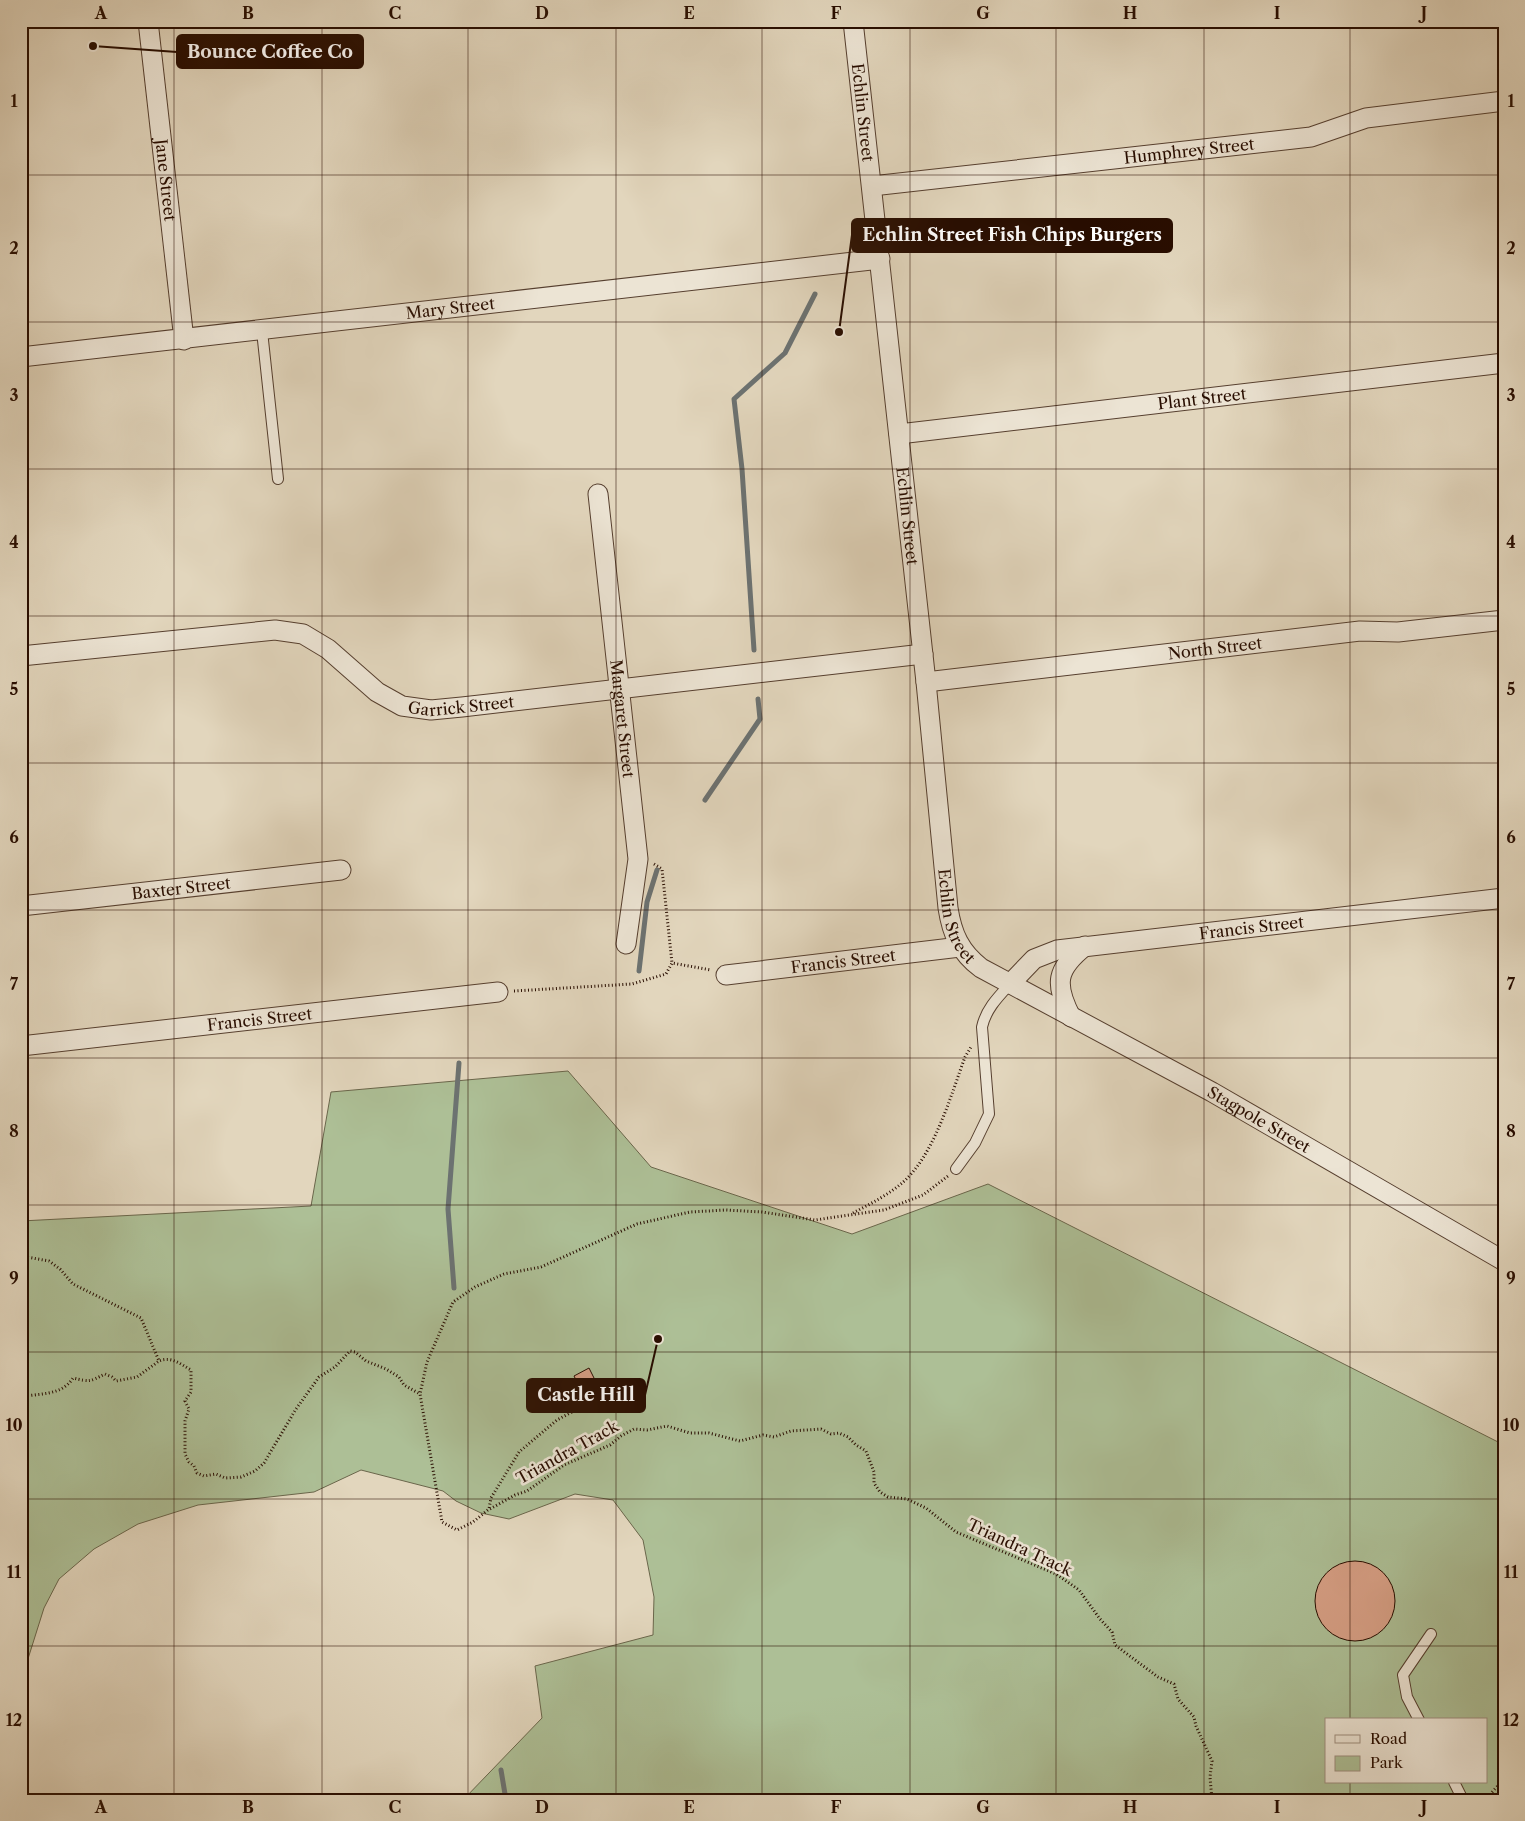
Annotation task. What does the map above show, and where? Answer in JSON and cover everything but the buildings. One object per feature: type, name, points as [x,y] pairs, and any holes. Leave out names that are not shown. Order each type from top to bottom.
[{"type":"street","name":"Jane Street","points":[[148,21],[184,340]]},
{"type":"street","name":"Echlin Street","points":[[853,21],[923,654],[951,927],[960,947],[971,960],[981,968],[1010,984]]},
{"type":"street","name":"Humphrey Street","points":[[872,186],[1311,138],[1366,118],[1504,101]]},
{"type":"street","name":"Mary Street","points":[[21,358],[880,259]]},
{"type":"street","name":"Plant Street","points":[[899,434],[1504,363]]},
{"type":"street","name":"Margaret Street","points":[[598,494],[638,860],[626,944]]},
{"type":"street","name":"North Street","points":[[926,682],[1360,631],[1398,632],[1504,620]]},
{"type":"street","name":"Garrick Street","points":[[21,656],[275,630],[303,634],[328,649],[377,692],[402,706],[431,710],[462,708],[923,654]]},
{"type":"street","name":"Baxter Street","points":[[21,906],[341,870]]},
{"type":"street","name":"Francis Street","points":[[1010,984],[1034,959],[1057,950],[1504,898]]},
{"type":"street","points":[[1071,1017],[1060,990],[1063,968],[1070,958],[1086,946]]},
{"type":"street","name":"Francis Street","points":[[726,975],[960,947]]},
{"type":"street","name":"Stagpole Street","points":[[1010,984],[1212,1092],[1504,1262]]},
{"type":"street","name":"Francis Street","points":[[21,1046],[498,992]]},
{"type":"lane","points":[[262,331],[278,479]]},
{"type":"lane","points":[[956,1169],[975,1143],[989,1114],[982,1027],[985,1016],[993,1003],[1010,984]]},
{"type":"lane","points":[[1418,1718],[1407,1697],[1403,1675],[1431,1634]]},
{"type":"lane","points":[[1455,1784],[1463,1800]]},
{"type":"path","points":[[498,992],[632,984],[666,974],[672,963],[662,869],[654,864],[638,860]]},
{"type":"path","points":[[672,963],[698,967],[726,975]]},
{"type":"path","points":[[851,1214],[880,1199],[904,1182],[928,1150],[965,1056],[982,1027]]},
{"type":"path","points":[[615,1389],[557,1420],[519,1452],[491,1498],[489,1509],[473,1522],[456,1530],[442,1522],[420,1394],[427,1362],[453,1302],[475,1287],[504,1274],[541,1267],[637,1224],[690,1212],[726,1210],[815,1220],[884,1210],[923,1195],[956,1169]]},
{"type":"path","points":[[21,1256],[49,1261],[60,1269],[73,1284],[140,1318],[159,1361]]},
{"type":"path","points":[[21,1397],[46,1394],[65,1387],[73,1378],[91,1381],[105,1374],[116,1381],[137,1377],[159,1361],[166,1358],[174,1360],[191,1370],[191,1392],[185,1401],[189,1409],[185,1421],[185,1454],[188,1462],[194,1466],[197,1473],[204,1476],[216,1474],[225,1478],[241,1477],[255,1471],[264,1463],[319,1377],[335,1367],[350,1351],[355,1352],[366,1361],[386,1369],[399,1377],[404,1385],[420,1394]]},
{"type":"path","name":"Triandra Track","points":[[489,1509],[527,1492],[564,1465],[610,1446],[621,1436],[634,1429],[647,1430],[667,1426],[690,1433],[709,1433],[740,1440],[763,1435],[774,1437],[791,1431],[811,1429],[822,1429],[831,1434],[839,1433],[848,1437],[866,1451],[874,1472],[874,1483],[880,1492],[888,1497],[907,1499],[926,1508],[956,1532],[1056,1574],[1080,1590],[1100,1620],[1112,1632],[1115,1645],[1158,1677],[1174,1684],[1178,1699],[1194,1717],[1196,1726],[1212,1761],[1210,1777],[1212,1800]]},
{"type":"path","points":[[1485,1800],[1504,1780]]},
{"type":"green space","points":[[568,1071],[651,1167],[852,1234],[988,1184],[1504,1445],[1504,1800],[463,1800],[542,1718],[535,1666],[653,1635],[654,1597],[643,1540],[613,1500],[575,1494],[509,1519],[481,1513],[456,1501],[443,1491],[361,1470],[314,1492],[198,1505],[138,1524],[94,1549],[59,1579],[44,1608],[21,1681],[21,1221],[311,1206],[331,1092]]},
{"type":"waterway","points":[[754,650],[742,469],[734,399],[785,353],[815,294]]},
{"type":"waterway","points":[[705,800],[760,719],[758,699]]},
{"type":"waterway","points":[[639,971],[647,902],[657,870]]},
{"type":"waterway","points":[[454,1288],[448,1209],[459,1063]]},
{"type":"waterway","points":[[501,1770],[506,1800]]},
{"type":"place","name":"Bounce Coffee Co","points":[[93,46]]},
{"type":"place","name":"Echlin Street Fish Chips Burgers","points":[[839,332]]},
{"type":"place","name":"Castle Hill","points":[[658,1339]]}]
